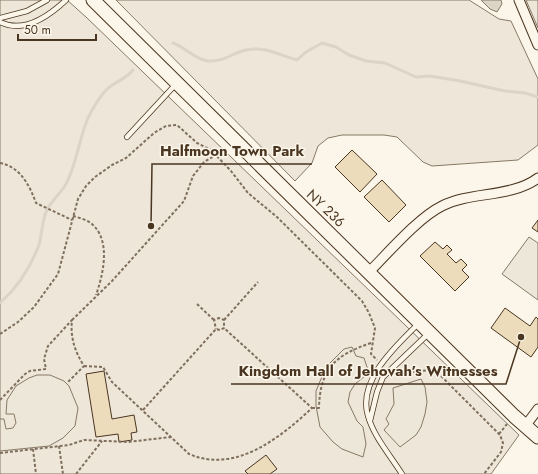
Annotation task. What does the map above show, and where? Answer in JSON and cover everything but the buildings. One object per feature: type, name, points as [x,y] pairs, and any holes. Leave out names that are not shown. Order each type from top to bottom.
[{"type":"main road","name":"NY 236","points":[[93,0],[514,416],[538,436]]},
{"type":"street","points":[[519,0],[538,45]]},
{"type":"street","points":[[369,272],[427,216],[442,206],[463,198],[521,187],[538,178]]},
{"type":"street","points":[[526,425],[538,409]]},
{"type":"lane","points":[[0,18],[27,11],[47,0]]},
{"type":"lane","points":[[0,22],[9,26],[22,26],[36,22],[51,14],[66,0]]},
{"type":"lane","points":[[127,137],[177,83]]},
{"type":"lane","points":[[402,474],[379,440],[370,421],[367,404],[368,390],[375,374],[387,356],[420,322]]},
{"type":"lane","points":[[370,421],[377,392],[383,377],[430,332]]},
{"type":"path","points":[[0,334],[18,322],[34,307],[58,274],[78,199],[95,177],[112,165],[126,158],[154,133],[166,126],[177,125],[197,143],[216,155],[248,193],[277,217],[362,301],[375,328],[371,354],[378,360]]},
{"type":"path","points":[[0,400],[25,374],[30,371],[46,369],[44,359],[48,346],[112,281],[184,201],[193,176],[204,162],[216,155]]},
{"type":"path","points":[[0,163],[8,164],[18,171],[29,185],[36,203],[72,220]]},
{"type":"path","points":[[73,216],[93,225],[98,233],[102,245],[103,267],[96,296]]},
{"type":"path","points":[[258,282],[224,320],[224,328],[312,408]]},
{"type":"path","points":[[196,304],[214,320],[216,329]]},
{"type":"path","points":[[214,320],[219,318],[224,320]]},
{"type":"path","points":[[72,320],[74,345],[84,366]]},
{"type":"path","points":[[143,410],[216,329],[220,330],[224,328]]},
{"type":"path","points":[[68,382],[84,366],[103,367],[112,382],[190,454],[200,459],[214,461],[238,458],[276,437],[312,408],[319,408],[319,390],[326,372],[338,358],[351,350],[372,343]]},
{"type":"path","points":[[393,372],[412,373],[431,370],[438,373],[499,434],[504,444],[501,452],[484,474]]},
{"type":"path","points":[[499,434],[509,422]]},
{"type":"path","points":[[0,453],[69,445],[84,440],[128,442],[171,437]]},
{"type":"path","points":[[76,474],[102,441]]},
{"type":"path","points":[[59,446],[63,474]]},
{"type":"path","points":[[33,449],[36,474]]},
{"type":"shaded area","points":[[0,0],[67,0],[519,435],[491,474],[0,474]]},
{"type":"shaded area","points":[[116,0],[469,0],[499,19],[511,21],[538,79],[538,145],[518,160],[432,166],[423,162],[397,137],[384,135],[342,135],[328,138],[318,146],[312,163],[295,181]]},
{"type":"shaded area","points":[[481,0],[501,0],[502,4],[497,12],[490,9]]},
{"type":"shaded area","points":[[526,0],[538,0],[538,28]]},
{"type":"shaded area","points":[[529,237],[538,243],[538,300],[502,274]]},
{"type":"shaded area","points":[[352,347],[356,356],[364,358],[369,373],[355,384],[350,392],[348,402],[357,421],[363,427],[366,444],[363,457],[342,449],[333,442],[320,427],[316,406],[316,391],[326,367],[344,349]]},
{"type":"shaded area","points":[[37,375],[50,375],[64,381],[69,386],[78,408],[75,426],[63,438],[49,446],[0,451],[0,419],[4,419],[6,429],[13,428],[16,423],[14,414],[6,414],[7,400],[16,386]]},
{"type":"shaded area","points":[[421,379],[425,387],[427,402],[421,427],[416,435],[400,447],[384,430],[389,424],[386,419],[394,404],[393,388]]},
{"type":"waterway","points":[[173,43],[182,47],[194,56],[208,61],[224,59],[241,51],[253,49],[266,50],[297,60],[306,52],[322,43],[336,47],[349,55],[366,61],[385,63],[416,77],[430,76],[505,91],[525,93],[538,97]]},
{"type":"waterway","points":[[0,303],[18,284],[36,253],[46,212],[67,182],[85,126],[92,110],[101,96],[108,89],[126,77],[133,70]]},
{"type":"place","name":"Halfmoon Town Park","points":[[151,226]]},
{"type":"place","name":"Kingdom Hall of Jehovah’s Witnesses","points":[[521,337]]}]
